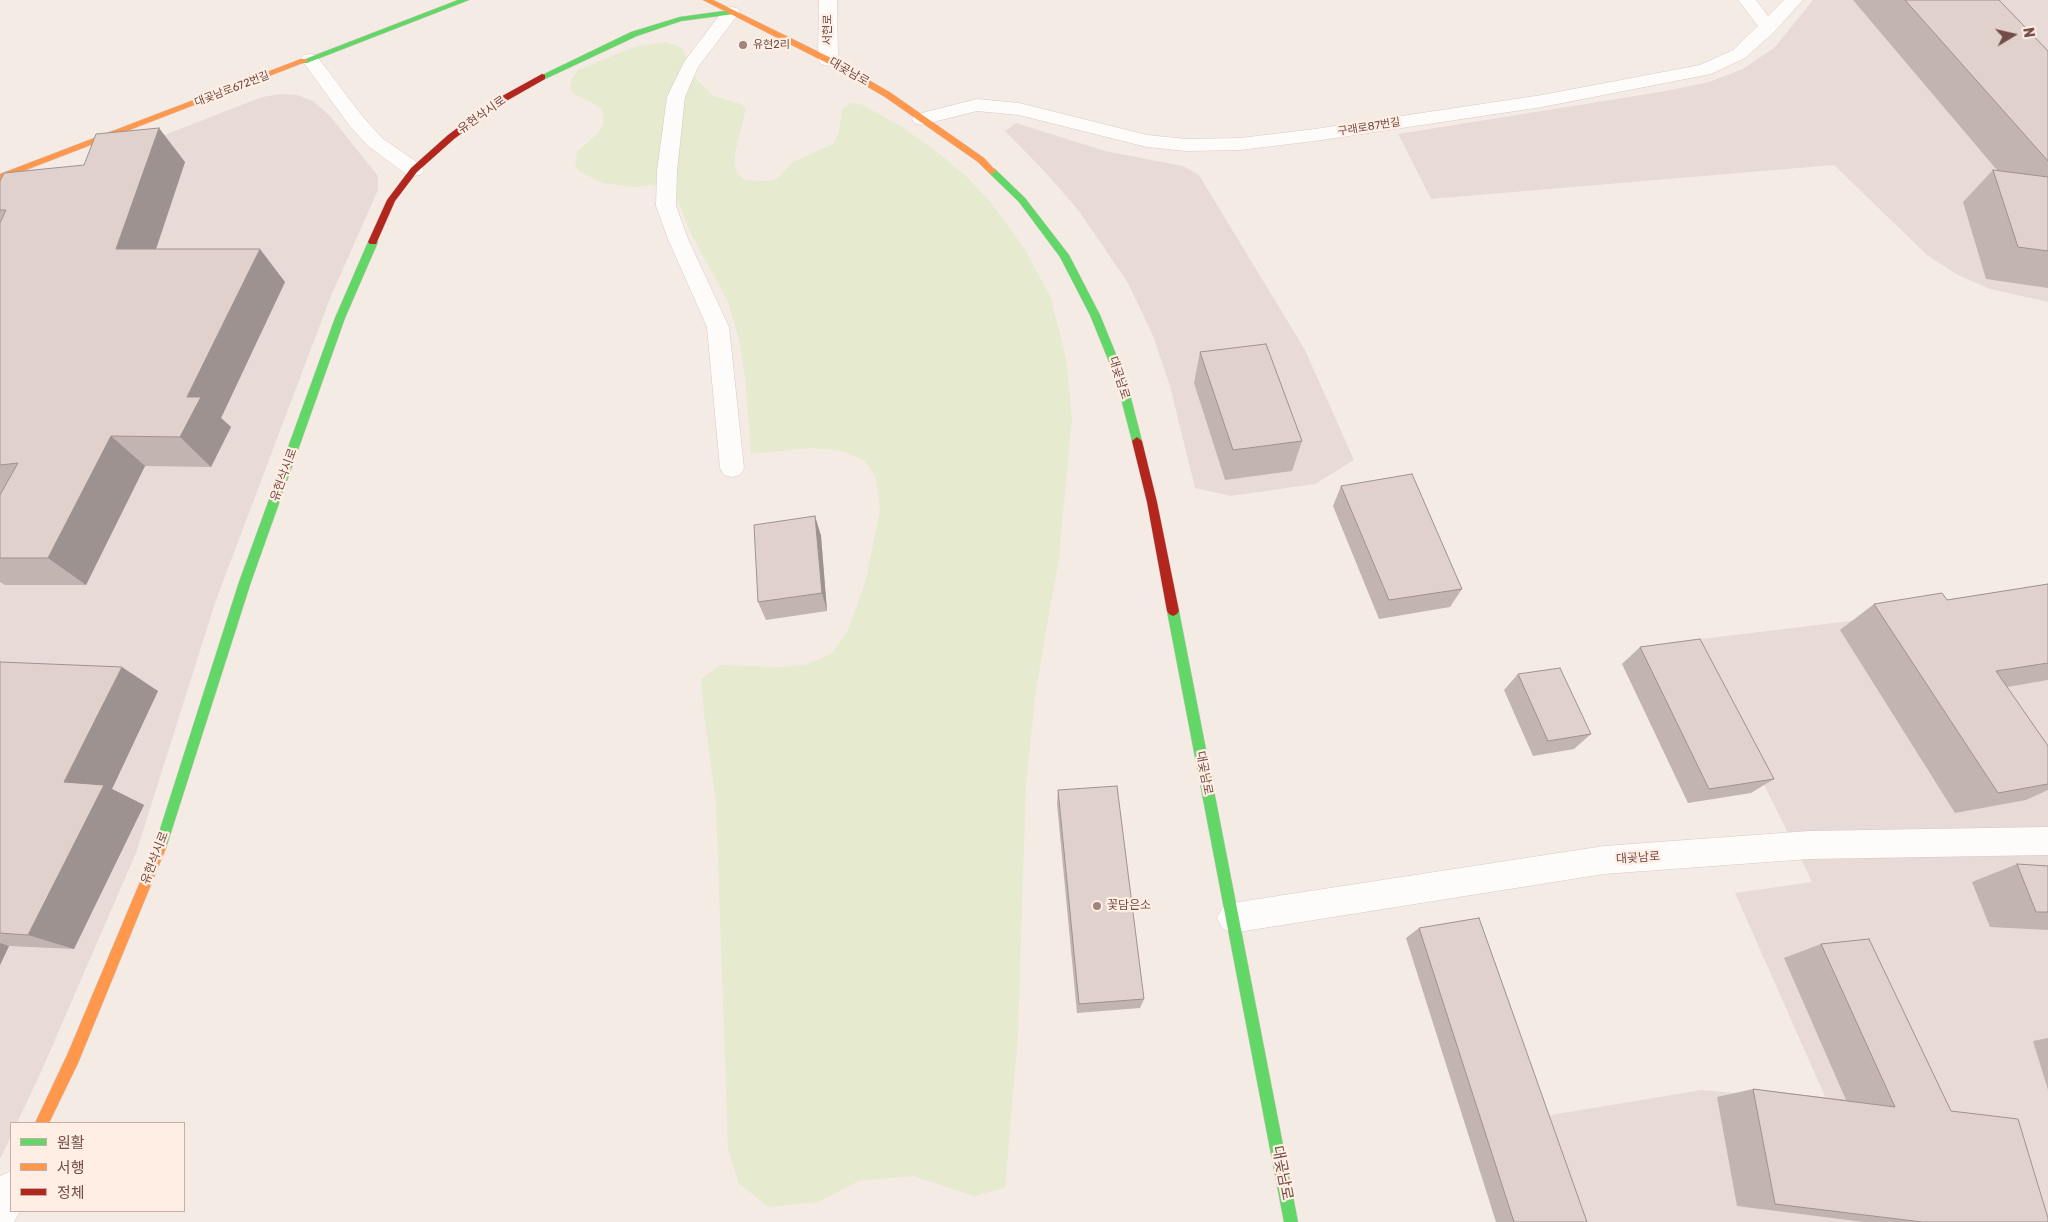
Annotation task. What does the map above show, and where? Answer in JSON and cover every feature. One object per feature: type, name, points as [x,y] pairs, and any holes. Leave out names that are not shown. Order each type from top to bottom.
[{"type":"street","name":"대곶남로672번길","points":[[0,177],[465,0]]},
{"type":"street","name":"대곶남로","points":[[707,0],[828,60],[888,95],[981,160],[1022,200],[1064,256],[1095,315],[1121,379],[1152,502],[1291,1222]]},
{"type":"street","name":"서현로","points":[[828,0],[828,60]]},
{"type":"street","name":"유현삭시로","points":[[42,1122],[73,1058],[161,845],[245,582],[340,318],[391,200],[414,170],[452,137],[498,102],[558,68],[634,34],[680,19],[731,12]]},
{"type":"street","points":[[0,1213],[10,1191]]},
{"type":"lane","points":[[1747,0],[1768,28]]},
{"type":"lane","name":"구래로87번길","points":[[922,119],[977,105],[1019,109],[1147,141],[1186,145],[1249,143],[1542,101],[1696,72],[1739,54],[1768,28],[1794,0]]},
{"type":"lane","points":[[731,12],[690,66],[676,97],[666,171],[666,206],[678,239],[718,327],[732,468]]},
{"type":"lane","points":[[310,59],[356,121],[375,142],[414,170]]},
{"type":"lane","name":"대곶남로","points":[[1232,918],[1604,860],[1809,845],[2048,841]]},
{"type":"shaded area","points":[[1813,0],[1954,0],[2048,98],[2048,302],[1990,289],[1958,275],[1928,256],[1834,165],[1431,199],[1398,134],[1660,92],[1709,82],[1743,69],[1775,47]]},
{"type":"shaded area","points":[[1982,0],[2048,0],[2048,66]]},
{"type":"shaded area","points":[[281,94],[297,95],[313,101],[330,116],[378,176],[378,190],[331,296],[216,600],[136,853],[41,1072],[17,1122],[10,1122],[10,1138],[0,1159],[0,199],[262,97]]},
{"type":"shaded area","points":[[1016,123],[1105,151],[1183,166],[1199,175],[1305,350],[1354,460],[1315,484],[1231,496],[1195,488],[1170,386],[1153,336],[1128,283],[1079,211],[1046,173],[1005,131]]},
{"type":"shaded area","points":[[2048,597],[2048,1222],[1574,1222],[1550,1115],[1701,1090],[1827,1101],[1735,893],[1812,882],[1693,640]]},
{"type":"green space","points":[[665,42],[682,48],[696,79],[714,96],[741,104],[746,108],[735,154],[737,173],[745,180],[769,181],[778,178],[793,162],[833,144],[839,132],[842,109],[851,103],[861,104],[902,127],[936,151],[966,176],[992,204],[1024,248],[1050,296],[1066,357],[1072,418],[1059,558],[1036,690],[1026,784],[1018,1035],[1005,1188],[974,1196],[913,1176],[859,1181],[818,1202],[769,1207],[739,1184],[728,1149],[716,805],[701,679],[720,665],[782,667],[808,664],[832,653],[847,632],[865,583],[880,510],[876,478],[865,461],[842,451],[812,448],[751,454],[745,377],[739,339],[728,302],[689,230],[675,192],[651,185],[634,187],[602,183],[579,171],[575,164],[577,152],[598,133],[603,125],[601,109],[574,94],[570,89],[572,79],[578,70],[634,47]]},
{"type":"building","points":[[1905,0],[1999,0],[2048,51],[2048,161]]},
{"type":"building","points":[[159,128],[116,249],[260,249],[187,397],[201,397],[180,437],[111,436],[48,558],[0,558],[0,495],[18,463],[0,465],[0,223],[6,210],[0,210],[0,181],[4,173],[84,165],[96,134]]},
{"type":"building","points":[[1993,170],[2048,177],[2048,251],[2018,247]]},
{"type":"building","points":[[1266,344],[1302,441],[1233,450],[1200,352]]},
{"type":"building","points":[[1412,474],[1462,589],[1389,600],[1341,486]]},
{"type":"building","points":[[815,516],[822,593],[758,602],[754,525]]},
{"type":"building","points":[[2048,584],[2048,663],[1996,671],[2048,746],[2048,784],[1998,793],[1874,604],[1942,593],[1947,600]]},
{"type":"building","points":[[1700,639],[1774,779],[1709,789],[1640,647]]},
{"type":"building","points":[[0,662],[122,667],[64,782],[104,785],[28,935],[0,933]]},
{"type":"building","points":[[1560,668],[1591,734],[1548,741],[1518,674]]},
{"type":"building","name":"꽃담은소","points":[[1117,786],[1144,999],[1079,1004],[1058,790]]},
{"type":"building","points":[[2017,864],[2048,866],[2048,912],[2036,912]]},
{"type":"building","points":[[1479,918],[1587,1222],[1514,1222],[1419,928]]},
{"type":"building","points":[[1869,939],[1951,1111],[2018,1119],[2048,1222],[1922,1222],[1775,1204],[1753,1089],[1895,1107],[1821,944]]},
{"type":"traffic: fast","points":[[304,61],[465,0]]},
{"type":"traffic: fast","points":[[542,77],[634,34],[680,19],[731,12]]},
{"type":"traffic: fast","points":[[992,171],[1022,200],[1064,255],[1095,315],[1121,379],[1137,441]]},
{"type":"traffic: fast","points":[[160,848],[245,582],[340,318],[373,242]]},
{"type":"traffic: fast","points":[[1173,611],[1291,1222]]},
{"type":"traffic: slow","points":[[707,0],[828,60],[888,95],[981,160],[992,171]]},
{"type":"traffic: slow","points":[[0,177],[304,61]]},
{"type":"traffic: slow","points":[[42,1122],[73,1058],[160,848]]},
{"type":"traffic: jam","points":[[373,242],[391,200],[414,170],[451,137],[498,102],[542,77]]},
{"type":"traffic: jam","points":[[1137,441],[1152,502],[1173,611]]},
{"type":"place","name":"유현2리","points":[[743,45]]},
{"type":"place","name":"꽃담은소","points":[[1097,906]]}]
